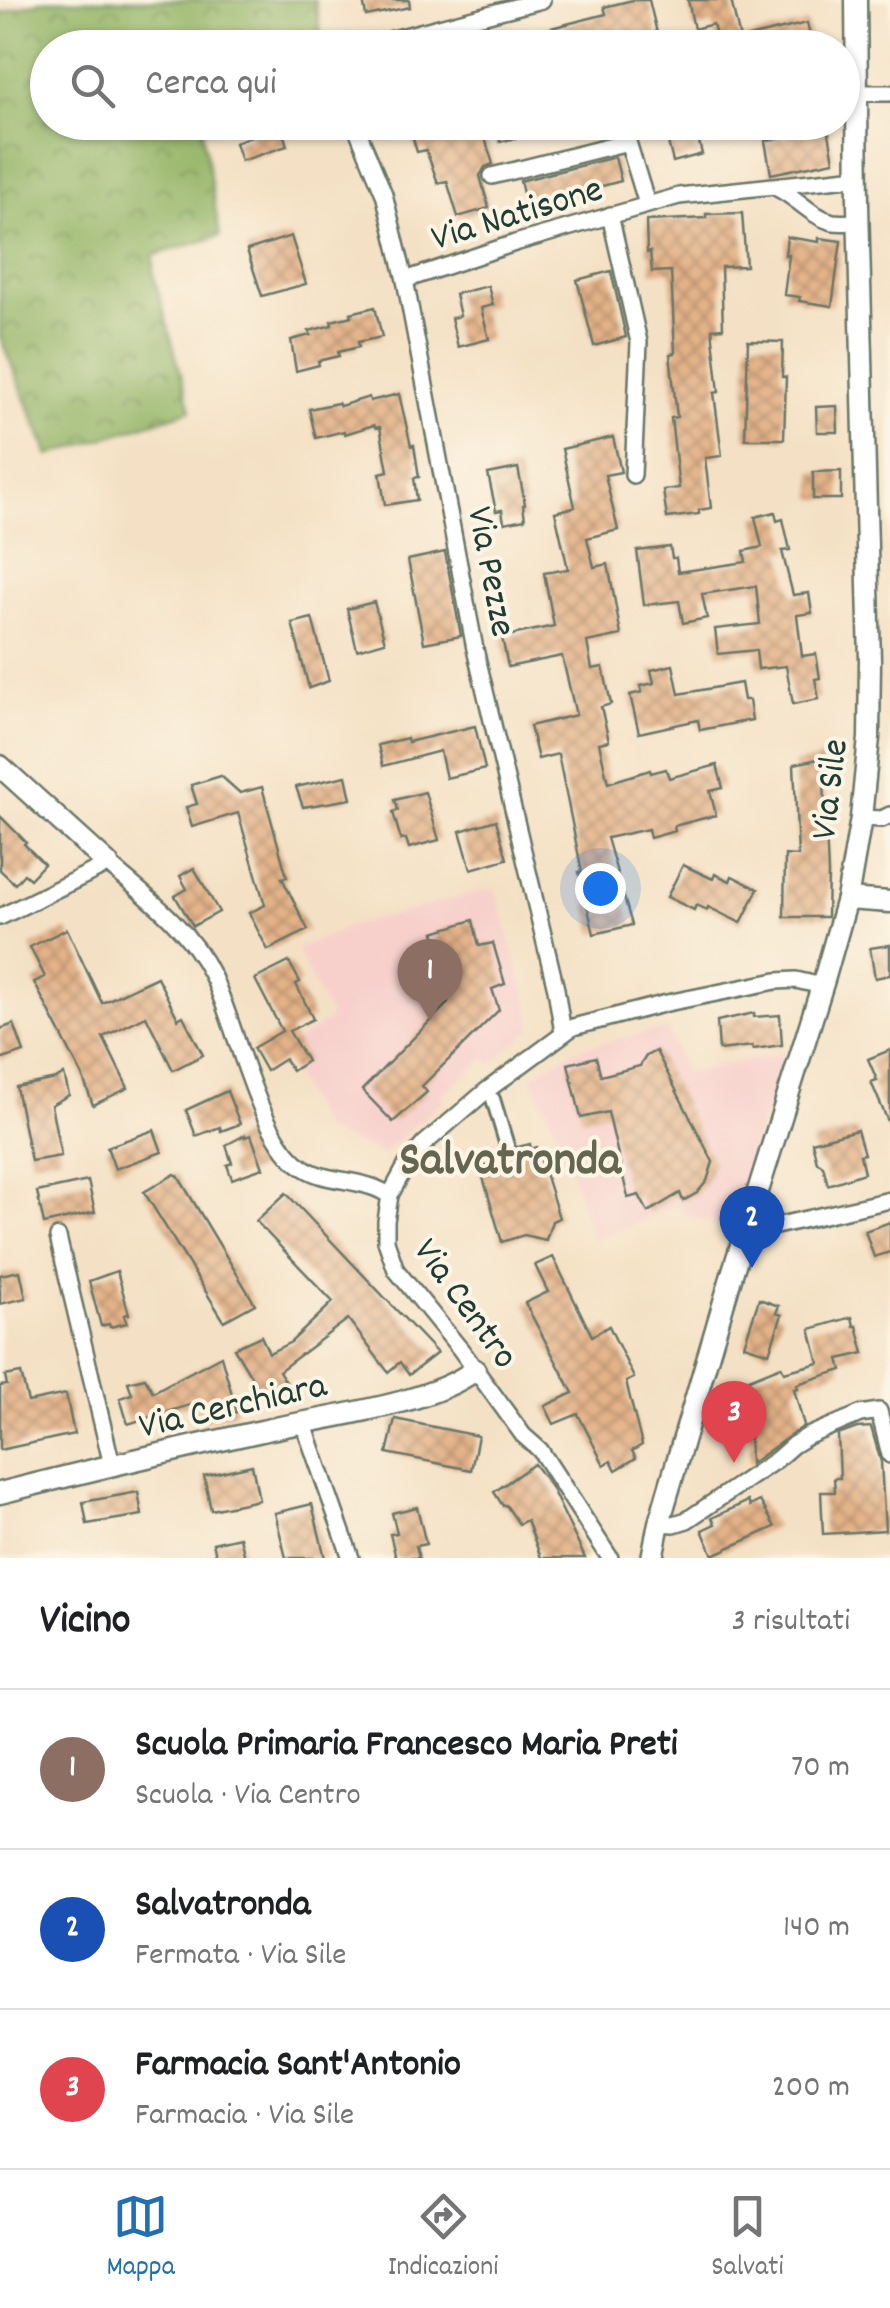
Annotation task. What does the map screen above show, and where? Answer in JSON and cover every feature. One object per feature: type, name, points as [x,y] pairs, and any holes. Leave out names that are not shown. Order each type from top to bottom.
[{"type":"street","points":[[428,30],[542,0]]},
{"type":"street","name":"Via Sile","points":[[856,0],[856,30]]},
{"type":"street","points":[[860,92],[890,93]]},
{"type":"street","name":"Via Pezze","points":[[362,140],[384,194],[405,280],[475,649],[556,989],[563,1034]]},
{"type":"street","name":"Via Sile","points":[[652,1558],[659,1523],[847,898],[862,818],[870,661],[858,140]]},
{"type":"street","name":"Via Natisone","points":[[492,176],[628,142],[646,204]]},
{"type":"street","name":"Via Natisone","points":[[405,280],[646,204],[693,194],[858,177]]},
{"type":"street","points":[[772,186],[828,220],[858,222]]},
{"type":"street","points":[[610,215],[639,342],[633,475]]},
{"type":"street","points":[[0,766],[178,924],[219,990],[268,1120],[290,1156],[318,1175],[367,1185],[390,1195]]},
{"type":"street","points":[[862,818],[882,819],[890,815]]},
{"type":"street","points":[[0,917],[108,864]]},
{"type":"street","points":[[847,898],[890,902]]},
{"type":"street","name":"Via Centro","points":[[610,1558],[540,1450],[519,1429],[392,1262],[386,1231],[390,1195],[407,1164],[424,1144],[486,1091],[581,1023],[776,980],[822,986]]},
{"type":"street","points":[[493,1099],[508,1149]]},
{"type":"street","points":[[745,1233],[890,1200]]},
{"type":"street","points":[[58,1237],[112,1466]]},
{"type":"street","name":"Via Cerchiara","points":[[0,1493],[424,1394],[475,1370]]},
{"type":"street","points":[[659,1523],[687,1520],[792,1445],[860,1414],[879,1411],[890,1455]]},
{"type":"street","points":[[303,1422],[351,1558]]},
{"type":"shaded area","points":[[495,888],[529,1006],[531,1030],[492,1063],[486,1058],[442,1093],[442,1102],[383,1154],[322,1130],[292,1071],[307,1061],[296,1042],[331,1019],[296,949],[350,926]]},
{"type":"shaded area","points":[[667,1028],[685,1073],[784,1053],[729,1228],[684,1214],[679,1204],[593,1241],[562,1142],[531,1076],[584,1047]]},
{"type":"green space","points":[[45,0],[315,0],[320,30],[30,30],[30,140],[204,140],[220,236],[154,255],[153,273],[191,410],[49,456],[0,337],[0,14]]},
{"type":"building","points":[[363,0],[409,0],[410,7],[366,16]]},
{"type":"building","points":[[649,0],[656,30],[551,30],[606,14],[604,7]]},
{"type":"building","points":[[688,0],[731,0],[738,30],[714,30],[713,24],[694,29]]},
{"type":"building","points":[[807,23],[809,30],[778,30]]},
{"type":"building","points":[[285,140],[287,146],[241,161],[235,143]]},
{"type":"building","points":[[413,140],[486,140],[493,164],[485,167],[480,176],[489,208],[458,217],[447,181],[438,183],[426,150],[417,152]]},
{"type":"building","points":[[668,140],[702,140],[702,154],[673,162]]},
{"type":"building","points":[[830,140],[834,161],[771,174],[765,141]]},
{"type":"building","points":[[615,157],[621,181],[526,206],[520,181]]},
{"type":"building","points":[[742,213],[746,266],[721,267],[723,328],[712,329],[719,392],[714,393],[722,456],[705,458],[711,508],[699,510],[699,514],[667,518],[663,490],[679,488],[671,418],[677,417],[670,354],[675,353],[671,271],[652,272],[646,221]]},
{"type":"building","points":[[291,236],[306,284],[262,296],[247,250]]},
{"type":"building","points":[[787,237],[841,241],[832,306],[784,295]]},
{"type":"building","points":[[611,271],[626,337],[594,346],[577,280]]},
{"type":"building","points":[[488,286],[493,305],[481,308],[489,339],[458,347],[451,318],[460,316],[455,294]]},
{"type":"building","points":[[375,307],[382,337],[358,342],[359,347],[296,371],[291,340],[311,335],[309,331],[332,325],[331,321],[352,316],[351,313]]},
{"type":"building","points":[[748,341],[783,342],[784,439],[745,439]]},
{"type":"building","points":[[399,394],[411,446],[414,445],[419,477],[414,478],[417,500],[385,505],[380,473],[388,471],[380,427],[316,438],[309,409]]},
{"type":"building","points":[[837,406],[838,432],[817,432],[816,407]]},
{"type":"building","points":[[613,437],[621,472],[605,475],[618,530],[587,538],[594,567],[608,564],[621,635],[587,642],[592,669],[603,667],[611,704],[601,707],[609,741],[599,743],[608,783],[650,770],[651,773],[666,769],[669,778],[717,765],[723,788],[710,791],[716,815],[674,826],[675,831],[650,838],[648,829],[607,838],[632,925],[594,934],[558,754],[538,759],[530,726],[576,715],[562,656],[508,667],[502,637],[554,626],[544,573],[568,569],[555,512],[575,507],[562,449]]},
{"type":"building","points":[[518,468],[525,519],[504,523],[502,510],[496,511],[488,474]]},
{"type":"building","points":[[841,471],[841,499],[813,499],[813,472]]},
{"type":"building","points":[[775,512],[777,521],[783,519],[790,550],[782,551],[793,595],[809,593],[812,613],[797,615],[802,656],[816,654],[820,678],[815,679],[819,699],[793,704],[786,666],[758,669],[756,650],[718,654],[715,629],[760,624],[756,586],[702,594],[707,618],[683,623],[679,601],[644,605],[637,551],[670,547],[678,572],[746,562],[744,551],[762,547],[755,517]]},
{"type":"building","points":[[445,552],[461,636],[424,643],[408,560]]},
{"type":"building","points":[[374,602],[385,642],[357,650],[347,609]]},
{"type":"building","points":[[312,618],[329,681],[309,688],[292,623]]},
{"type":"building","points":[[673,665],[679,694],[741,683],[752,720],[700,730],[698,720],[639,733],[630,695],[642,692],[640,686],[654,683],[651,670]]},
{"type":"building","points":[[475,726],[485,769],[446,778],[440,751],[383,766],[378,745]]},
{"type":"building","points":[[823,758],[827,917],[784,917],[785,855],[798,856],[794,764]]},
{"type":"building","points":[[221,776],[240,793],[262,787],[287,877],[282,878],[308,930],[268,950],[249,913],[265,905],[238,813],[192,827],[186,807],[197,804],[191,785]]},
{"type":"building","points":[[346,776],[351,799],[303,807],[296,787]]},
{"type":"building","points":[[425,792],[439,840],[409,848],[406,839],[401,840],[393,812],[398,810],[395,800]]},
{"type":"building","points":[[0,816],[44,864],[30,879],[24,874],[15,884],[0,870]]},
{"type":"building","points":[[496,820],[507,859],[471,869],[460,831]]},
{"type":"building","points":[[683,865],[713,879],[715,874],[730,881],[732,876],[758,889],[741,923],[708,907],[707,910],[696,905],[694,910],[667,897]]},
{"type":"building","points":[[194,868],[219,912],[193,926],[175,896],[187,889],[180,876]]},
{"type":"building","points":[[473,920],[479,946],[493,943],[505,984],[492,989],[499,1010],[422,1086],[427,1092],[393,1122],[362,1090],[447,1004],[451,994],[434,932]]},
{"type":"building","points":[[67,929],[102,1003],[157,977],[178,1019],[183,1016],[203,1055],[173,1070],[146,1016],[103,1037],[128,1088],[93,1105],[82,1075],[34,982],[45,977],[30,947]]},
{"type":"building","points":[[890,945],[890,975],[875,978],[870,948]]},
{"type":"building","points":[[289,962],[313,1019],[289,1031],[307,1061],[292,1071],[285,1059],[266,1071],[253,1048],[282,1031],[255,979]]},
{"type":"building","points":[[754,1013],[754,1017],[780,1015],[782,1045],[719,1050],[717,1021]]},
{"type":"building","points":[[14,1024],[24,1052],[0,1060],[0,1029]]},
{"type":"building","points":[[890,1050],[890,1126],[871,1082],[877,1080],[868,1059]]},
{"type":"building","points":[[656,1051],[713,1162],[707,1181],[697,1193],[683,1201],[680,1193],[648,1212],[639,1195],[628,1198],[608,1112],[581,1118],[568,1064],[596,1057],[601,1076],[640,1066],[646,1056]]},
{"type":"building","points":[[64,1074],[69,1095],[51,1105],[61,1156],[31,1161],[16,1087]]},
{"type":"building","points":[[227,1091],[240,1124],[196,1136],[186,1110]]},
{"type":"building","points":[[154,1130],[162,1152],[115,1169],[107,1147]]},
{"type":"building","points":[[857,1130],[864,1154],[860,1155],[864,1173],[828,1185],[812,1142]]},
{"type":"building","points":[[251,1135],[263,1168],[232,1179],[226,1145]]},
{"type":"building","points":[[530,1144],[531,1149],[537,1147],[559,1218],[552,1221],[546,1240],[524,1235],[502,1242],[480,1167],[494,1163],[492,1158],[512,1158],[518,1147]]},
{"type":"building","points":[[175,1174],[255,1304],[224,1321],[144,1192]]},
{"type":"building","points":[[88,1181],[95,1212],[44,1224],[37,1192]]},
{"type":"building","points":[[286,1193],[437,1353],[409,1375],[400,1362],[388,1372],[348,1319],[279,1371],[289,1387],[266,1401],[234,1348],[261,1336],[269,1353],[291,1342],[333,1302],[256,1221]]},
{"type":"building","points":[[890,1222],[890,1252],[874,1257],[865,1231]]},
{"type":"building","points":[[553,1257],[592,1336],[609,1326],[634,1378],[626,1382],[642,1445],[632,1451],[636,1458],[616,1470],[611,1461],[604,1465],[578,1414],[554,1424],[545,1406],[573,1393],[525,1303],[548,1292],[535,1265]]},
{"type":"building","points":[[20,1271],[26,1298],[0,1304],[0,1275]]},
{"type":"building","points":[[117,1271],[129,1314],[124,1315],[127,1323],[101,1326],[89,1281]]},
{"type":"building","points":[[759,1299],[779,1306],[776,1313],[782,1315],[769,1353],[744,1345]]},
{"type":"building","points":[[852,1317],[864,1353],[839,1359],[842,1370],[797,1384],[794,1389],[804,1426],[750,1464],[744,1381],[781,1366],[784,1372],[819,1363],[810,1329]]},
{"type":"building","points":[[221,1356],[237,1412],[201,1422],[196,1403],[128,1424],[120,1398],[132,1394],[128,1382],[145,1378],[153,1392]]},
{"type":"building","points":[[21,1373],[28,1402],[66,1394],[74,1434],[0,1450],[0,1386],[7,1385],[5,1376]]},
{"type":"building","points":[[395,1419],[478,1436],[471,1470],[387,1453]]},
{"type":"building","points":[[871,1427],[881,1462],[885,1530],[823,1534],[821,1492],[835,1492],[834,1478],[840,1478],[838,1435]]},
{"type":"building","points":[[534,1464],[551,1487],[585,1558],[541,1558],[527,1520],[519,1524],[494,1492]]},
{"type":"building","points":[[252,1465],[259,1500],[211,1510],[204,1476]]},
{"type":"building","points":[[138,1492],[142,1515],[87,1524],[83,1502]]},
{"type":"building","points":[[748,1501],[750,1506],[760,1501],[775,1527],[713,1555],[702,1530],[715,1524],[712,1518]]},
{"type":"building","points":[[312,1504],[325,1558],[286,1558],[275,1513]]},
{"type":"building","points":[[417,1507],[426,1544],[416,1546],[419,1558],[396,1558],[390,1534],[397,1533],[392,1513]]},
{"type":"building","points":[[240,1537],[245,1558],[217,1558],[213,1543]]},
{"type":"place","name":"Scuola Primaria Francesco Maria Preti","points":[[430,1021]]},
{"type":"place","name":"Salvatronda","points":[[752,1268]]},
{"type":"place","name":"Farmacia Sant'Antonio","points":[[734,1463]]},
{"type":"district","name":"Salvatronda","points":[[510,1156]]}]
